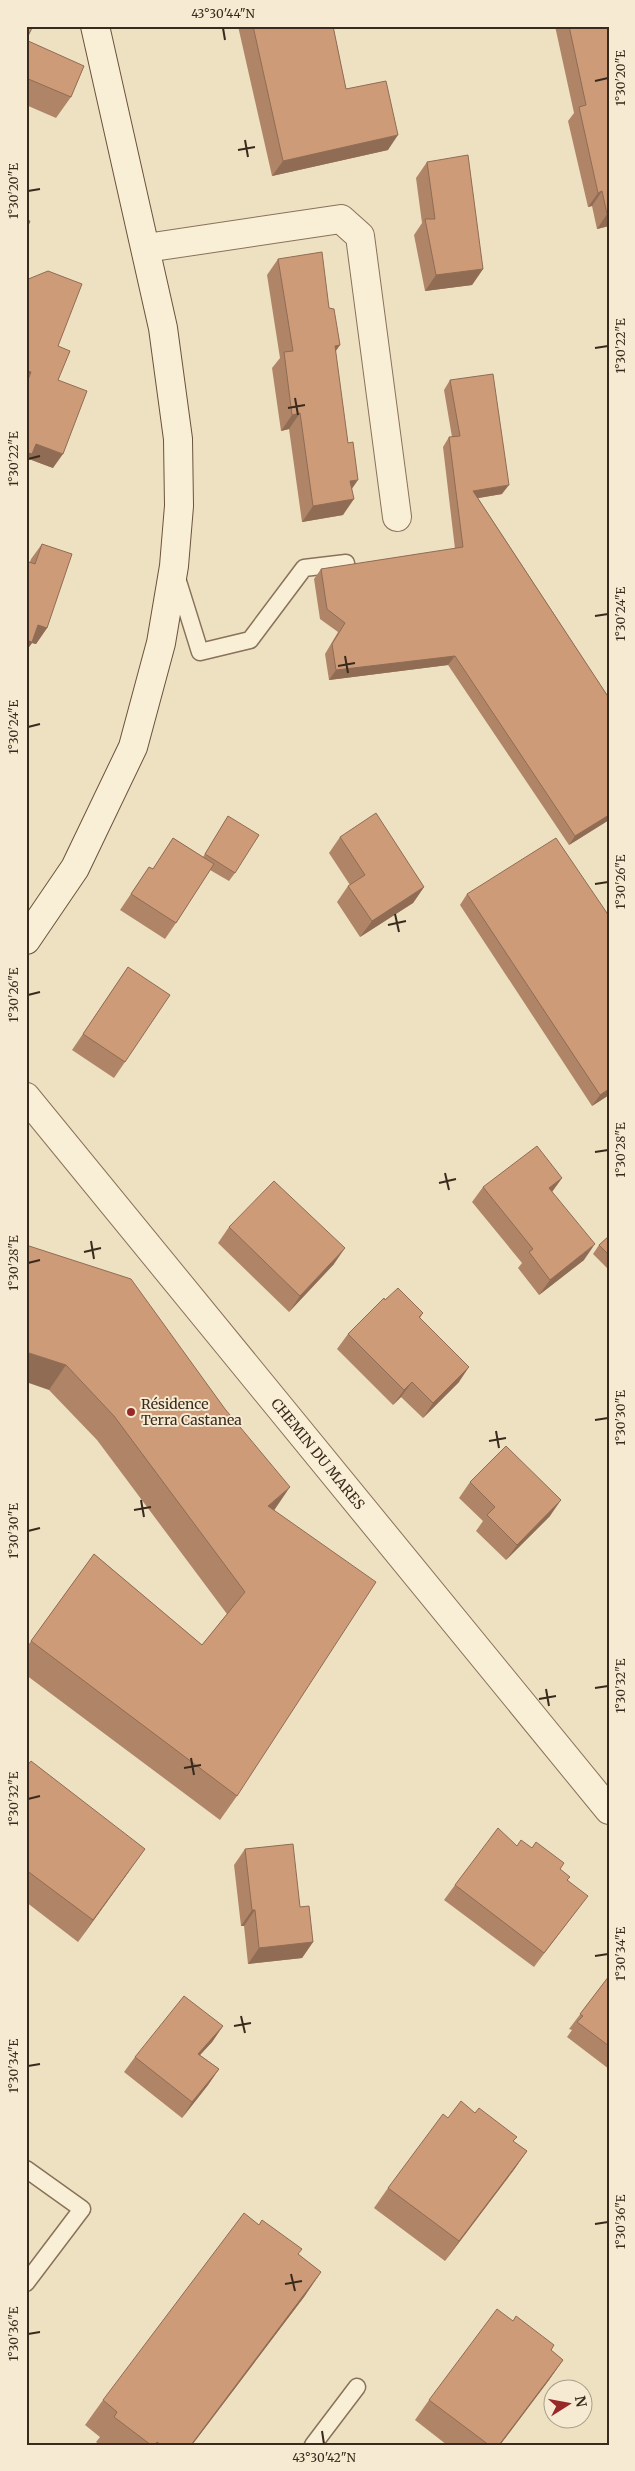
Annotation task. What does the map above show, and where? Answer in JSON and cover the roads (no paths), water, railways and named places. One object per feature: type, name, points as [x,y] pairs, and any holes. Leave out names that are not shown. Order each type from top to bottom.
[{"type":"street","points":[[26,940],[75,868],[133,747],[162,643],[174,566],[179,506],[178,439],[163,328],[95,26]]},
{"type":"street","points":[[146,248],[341,219],[360,236],[397,517]]},
{"type":"street","name":"CHEMIN DU MARES","points":[[26,1097],[609,1810]]},
{"type":"lane","points":[[174,566],[200,652],[250,640],[304,568],[346,563]]},
{"type":"lane","points":[[26,2169],[82,2209],[26,2283]]},
{"type":"lane","points":[[313,2445],[357,2387]]},
{"type":"place","name":"Résidence Terra Castanea","points":[[131,1412]]}]
